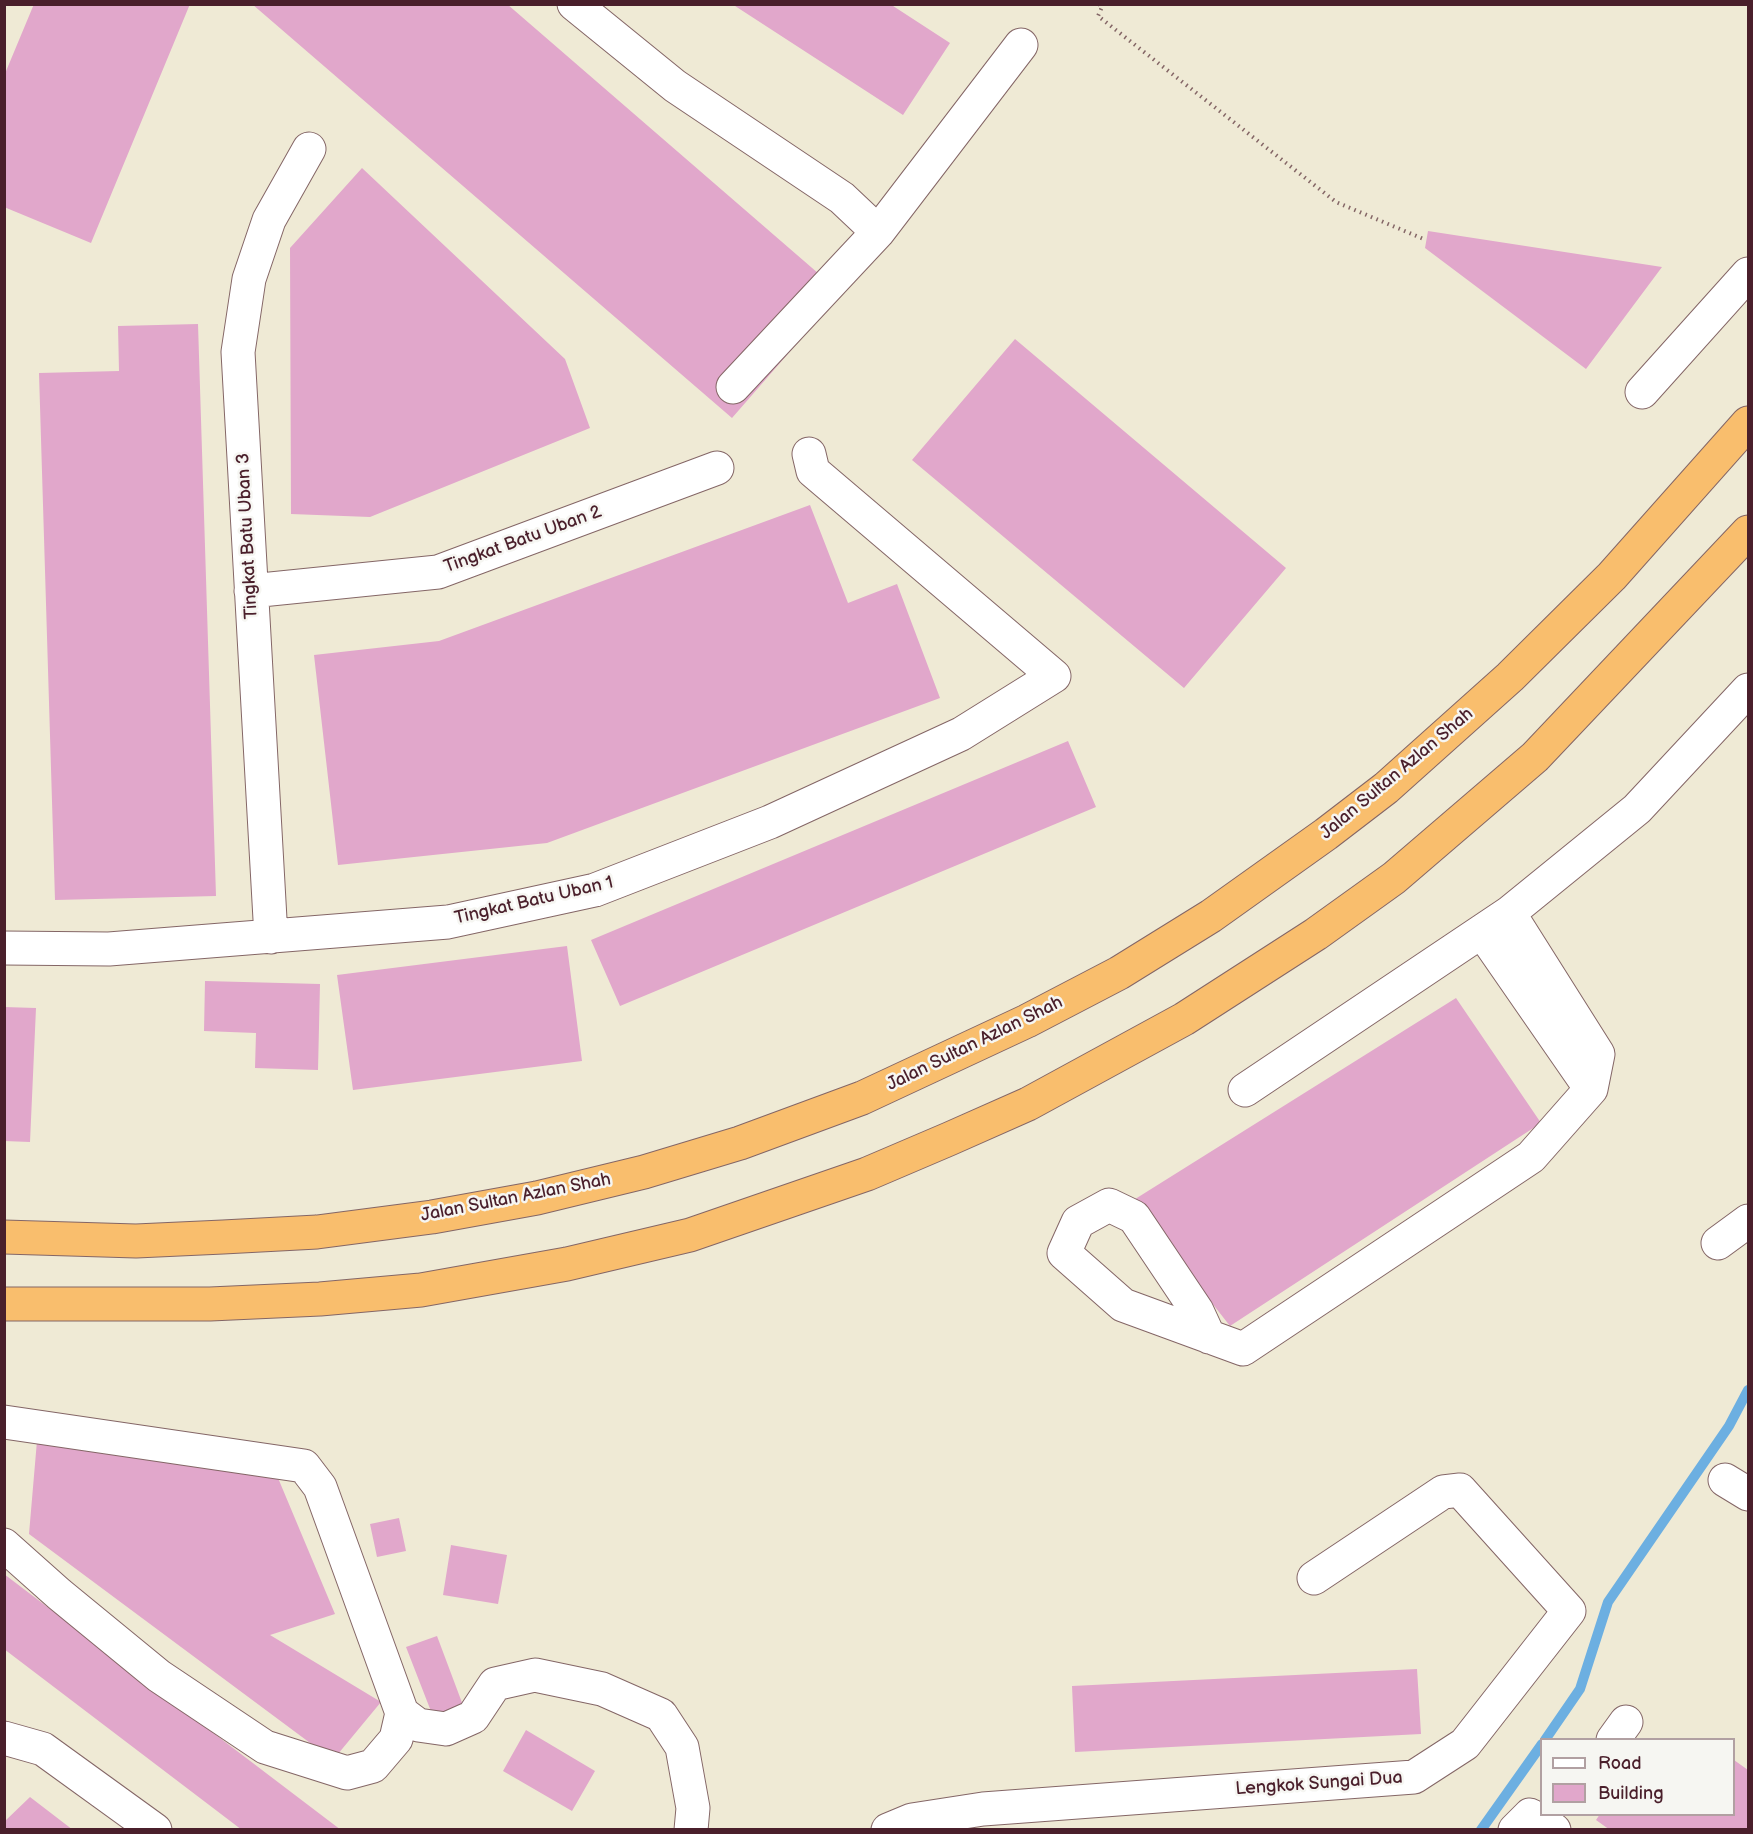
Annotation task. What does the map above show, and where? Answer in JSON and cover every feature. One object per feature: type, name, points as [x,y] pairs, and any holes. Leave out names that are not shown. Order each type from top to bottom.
[{"type":"highway","name":"Jalan Sultan Azlan Shah","points":[[4,1237],[136,1241],[223,1237],[317,1232],[432,1217],[537,1198],[644,1172],[740,1143],[862,1098],[1027,1021],[1119,973],[1211,916],[1326,834],[1386,788],[1510,677],[1612,576],[1749,423]]},
{"type":"highway","points":[[4,1304],[130,1305],[321,1299],[421,1290],[567,1264],[711,1228],[867,1174],[949,1139],[1028,1104],[1184,1019],[1316,934],[1394,878],[1536,757],[1749,532]]},
{"type":"street","points":[[574,4],[675,86],[842,198],[878,232]]},
{"type":"street","points":[[733,387],[878,232],[1021,45]]},
{"type":"street","name":"Tingkat Batu Uban 3","points":[[271,937],[238,352],[249,279],[269,220],[309,149]]},
{"type":"street","points":[[1642,392],[1749,274]]},
{"type":"street","name":"Tingkat Batu Uban 1","points":[[4,948],[110,949],[448,922],[596,890],[770,822],[961,734],[1054,676],[813,471],[809,454]]},
{"type":"street","name":"Tingkat Batu Uban 2","points":[[251,591],[438,572],[717,468]]},
{"type":"street","points":[[1245,1090],[1483,933],[1509,913],[1637,809],[1749,690]]},
{"type":"street","points":[[1209,1337],[1243,1349],[1531,1157],[1591,1089],[1598,1054],[1509,913]]},
{"type":"street","points":[[1483,933],[1591,1089]]},
{"type":"street","points":[[1718,1243],[1749,1221]]},
{"type":"street","points":[[4,1422],[304,1466],[320,1486],[402,1713],[396,1739],[374,1766],[347,1773],[265,1747],[159,1676],[59,1594],[4,1545]]},
{"type":"street","name":"Lengkok Sungai Dua","points":[[888,1830],[912,1820],[984,1819],[1414,1777],[1465,1744],[1569,1611],[1460,1490],[1443,1492],[1314,1578]]},
{"type":"street","points":[[402,1713],[418,1725],[446,1729],[473,1717],[495,1684],[535,1675],[602,1689],[661,1715],[682,1748],[693,1808],[691,1830]]},
{"type":"street","points":[[4,1738],[42,1749],[155,1830]]},
{"type":"street","points":[[1515,1830],[1530,1815],[1554,1824]]},
{"type":"path","points":[[1100,4],[1102,7],[1098,16],[1336,202],[1426,240]]},
{"type":"building","points":[[34,4],[190,4],[91,243],[4,207],[4,76]]},
{"type":"building","points":[[252,4],[507,4],[841,293],[732,418]]},
{"type":"building","points":[[732,4],[890,4],[950,43],[903,115]]},
{"type":"building","points":[[362,168],[565,359],[590,428],[370,517],[291,514],[290,248]]},
{"type":"building","points":[[1428,231],[1662,267],[1586,369],[1425,248]]},
{"type":"building","points":[[198,324],[216,896],[55,900],[39,373],[119,371],[118,326]]},
{"type":"building","points":[[1015,339],[1286,568],[1184,688],[912,460]]},
{"type":"building","points":[[810,505],[848,603],[897,584],[940,698],[547,843],[338,865],[314,655],[439,641]]},
{"type":"building","points":[[1068,741],[1096,807],[620,1006],[591,940]]},
{"type":"building","points":[[567,946],[582,1061],[353,1090],[337,975]]},
{"type":"building","points":[[205,981],[320,984],[318,1070],[255,1068],[256,1033],[204,1031]]},
{"type":"building","points":[[1456,998],[1541,1123],[1230,1326],[1132,1201]]},
{"type":"building","points":[[4,1007],[36,1008],[30,1142],[4,1141]]},
{"type":"building","points":[[38,1429],[273,1466],[335,1614],[270,1635],[381,1702],[333,1760],[29,1534]]},
{"type":"building","points":[[399,1518],[406,1551],[377,1557],[370,1524]]},
{"type":"building","points":[[451,1545],[507,1555],[498,1604],[443,1595]]},
{"type":"building","points":[[4,1574],[341,1830],[242,1830],[4,1649]]},
{"type":"building","points":[[437,1636],[464,1708],[434,1719],[406,1647]]},
{"type":"building","points":[[1417,1669],[1421,1734],[1075,1752],[1072,1686]]},
{"type":"building","points":[[526,1730],[595,1771],[572,1811],[503,1771]]},
{"type":"building","points":[[1735,1761],[1748,1770],[1748,1830],[1610,1830],[1596,1820],[1599,1816],[1735,1816]]},
{"type":"building","points":[[30,1797],[73,1830],[4,1830],[4,1822]]},
{"type":"waterway","points":[[1546,1738],[1580,1689],[1608,1602],[1729,1426],[1748,1390]]},
{"type":"waterway","points":[[1481,1830],[1540,1747]]}]
